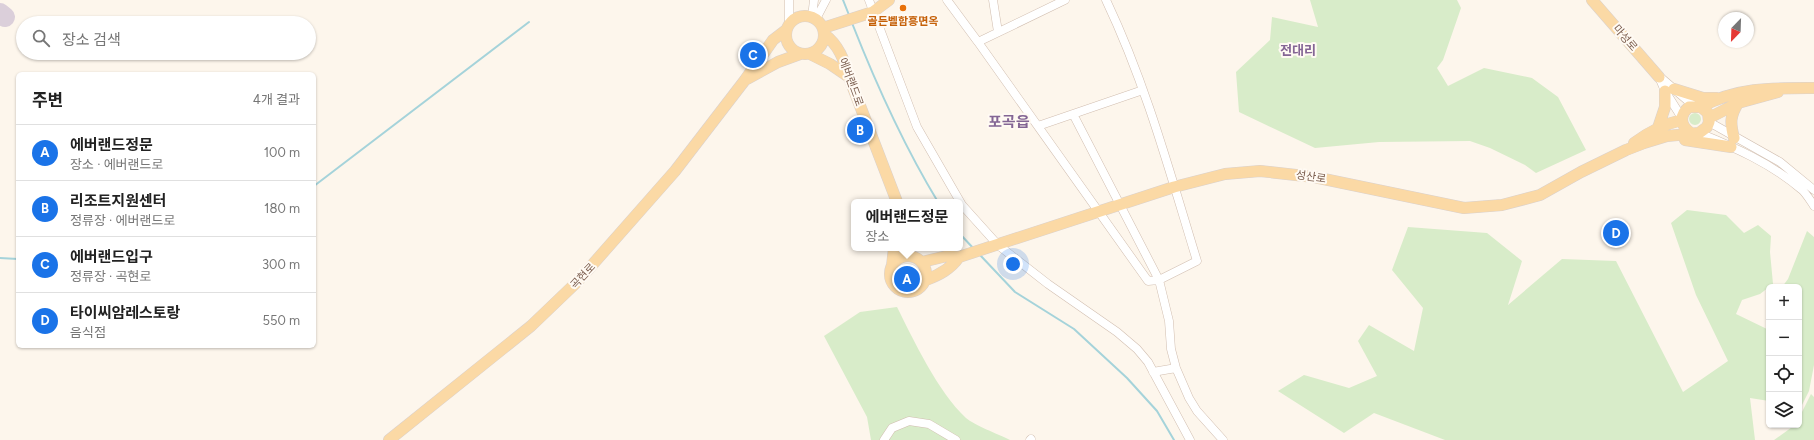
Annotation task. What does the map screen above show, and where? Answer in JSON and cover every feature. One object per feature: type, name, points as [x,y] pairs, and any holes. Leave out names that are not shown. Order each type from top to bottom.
[{"type":"main road","points":[[745,80],[778,62],[819,48],[822,44],[824,31],[870,13],[889,0]]},
{"type":"main road","name":"마성로","points":[[1592,0],[1659,77]]},
{"type":"main road","points":[[814,18],[799,16],[787,27],[785,36],[790,47],[830,64],[849,77]]},
{"type":"main road","name":"에버랜드로","points":[[814,18],[837,46],[845,61],[849,77],[895,199]]},
{"type":"main road","name":"곡현로","points":[[389,440],[531,326],[578,281],[675,171],[774,40],[787,27]]},
{"type":"main road","points":[[1709,120],[1738,103],[1790,88]]},
{"type":"main road","points":[[1695,133],[1683,125],[1682,119],[1686,110],[1720,98],[1754,89],[1814,88]]},
{"type":"main road","points":[[1658,128],[1669,90],[1703,98],[1720,98]]},
{"type":"main road","points":[[1644,143],[1690,140],[1732,142],[1731,119],[1732,113],[1738,103]]},
{"type":"main road","points":[[1626,150],[1667,136],[1695,133],[1707,127],[1709,120],[1708,113],[1697,106]]},
{"type":"main road","points":[[1626,150],[1647,133],[1668,123],[1682,119]]},
{"type":"main road","name":"성산로","points":[[921,261],[947,256],[959,257],[1174,187],[1225,174],[1260,171],[1314,177],[1464,208],[1502,205],[1540,195],[1626,150]]},
{"type":"main road","points":[[894,251],[890,278],[897,289],[905,292],[918,290],[926,280],[953,266],[959,257]]},
{"type":"main road","points":[[918,251],[926,270],[926,280]]},
{"type":"main road","points":[[892,266],[896,261],[907,256],[921,261]]},
{"type":"street","points":[[787,27],[789,0]]},
{"type":"street","points":[[814,0],[814,18]]},
{"type":"street","points":[[814,18],[826,0]]},
{"type":"street","points":[[869,0],[870,13],[917,127],[959,199]]},
{"type":"street","points":[[947,0],[1148,281],[1159,280],[1198,262],[1143,90],[1124,38],[1106,0]]},
{"type":"street","points":[[993,0],[998,32]]},
{"type":"street","points":[[978,42],[1065,0]]},
{"type":"street","points":[[1659,77],[1669,90],[1682,119]]},
{"type":"street","points":[[1038,126],[1143,90]]},
{"type":"street","points":[[1669,90],[1697,106]]},
{"type":"street","points":[[1073,114],[1122,205],[1159,280],[1169,321],[1170,349],[1176,368],[1189,398],[1197,411],[1223,440]]},
{"type":"street","points":[[1709,120],[1732,142],[1776,170],[1802,190],[1814,206]]},
{"type":"street","points":[[1695,133],[1732,142],[1780,162],[1814,190]]},
{"type":"street","points":[[963,206],[995,246],[1129,341],[1148,362],[1190,440]]},
{"type":"street","points":[[1153,372],[1176,368]]},
{"type":"street","points":[[884,440],[892,428],[908,421],[929,424],[956,440]]},
{"type":"green space","points":[[1310,0],[1457,0],[1461,8],[1443,60],[1437,68],[1448,86],[1484,68],[1532,78],[1558,97],[1586,150],[1536,173],[1525,165],[1490,148],[1470,141],[1379,142],[1315,148],[1239,112],[1236,72],[1270,40],[1272,17],[1318,27]]},
{"type":"green space","points":[[1693,113],[1697,113],[1701,119],[1697,125],[1693,125],[1689,121],[1689,117]]},
{"type":"green space","points":[[1687,210],[1726,215],[1744,233],[1758,225],[1771,236],[1770,252],[1773,284],[1766,284],[1766,289],[1760,294],[1742,300],[1736,314],[1766,329],[1766,401],[1750,398],[1755,440],[1445,440],[1374,413],[1344,433],[1278,391],[1304,375],[1349,388],[1377,376],[1358,341],[1369,325],[1414,351],[1423,308],[1392,270],[1408,227],[1487,233],[1522,261],[1508,305],[1562,259],[1616,261],[1683,392],[1728,361],[1696,295],[1671,223]]},
{"type":"green space","points":[[1807,231],[1814,237],[1814,365],[1809,391],[1802,405],[1802,284],[1784,284],[1788,279]]},
{"type":"green space","points":[[897,307],[927,366],[956,407],[970,421],[1010,440],[871,440],[867,417],[824,336],[860,312]]},
{"type":"green space","points":[[1811,394],[1814,397],[1814,440],[1774,440],[1791,428],[1802,428],[1802,412]]},
{"type":"waterway","points":[[843,0],[849,15]]},
{"type":"waterway","points":[[316,184],[529,22]]},
{"type":"waterway","points":[[852,23],[891,114],[936,199]]},
{"type":"waterway","points":[[963,237],[974,249]]},
{"type":"waterway","points":[[980,255],[1015,292],[1074,329],[1127,378],[1157,411],[1174,440]]},
{"type":"waterway","points":[[0,258],[16,259]]},
{"type":"taxiway","points":[[0,13],[5,17]]},
{"type":"place","name":"골든벨함흥면옥","points":[[903,8]]},
{"type":"place","name":"에버랜드입구","points":[[753,55]]},
{"type":"place","name":"리조트지원센터","points":[[860,130]]},
{"type":"place","name":"타이씨암레스토랑","points":[[1616,233]]},
{"type":"place","name":"에버랜드정문","points":[[907,279]]},
{"type":"district","name":"전대리","points":[[1298,50]]},
{"type":"district","name":"포곡읍","points":[[1009,122]]}]
